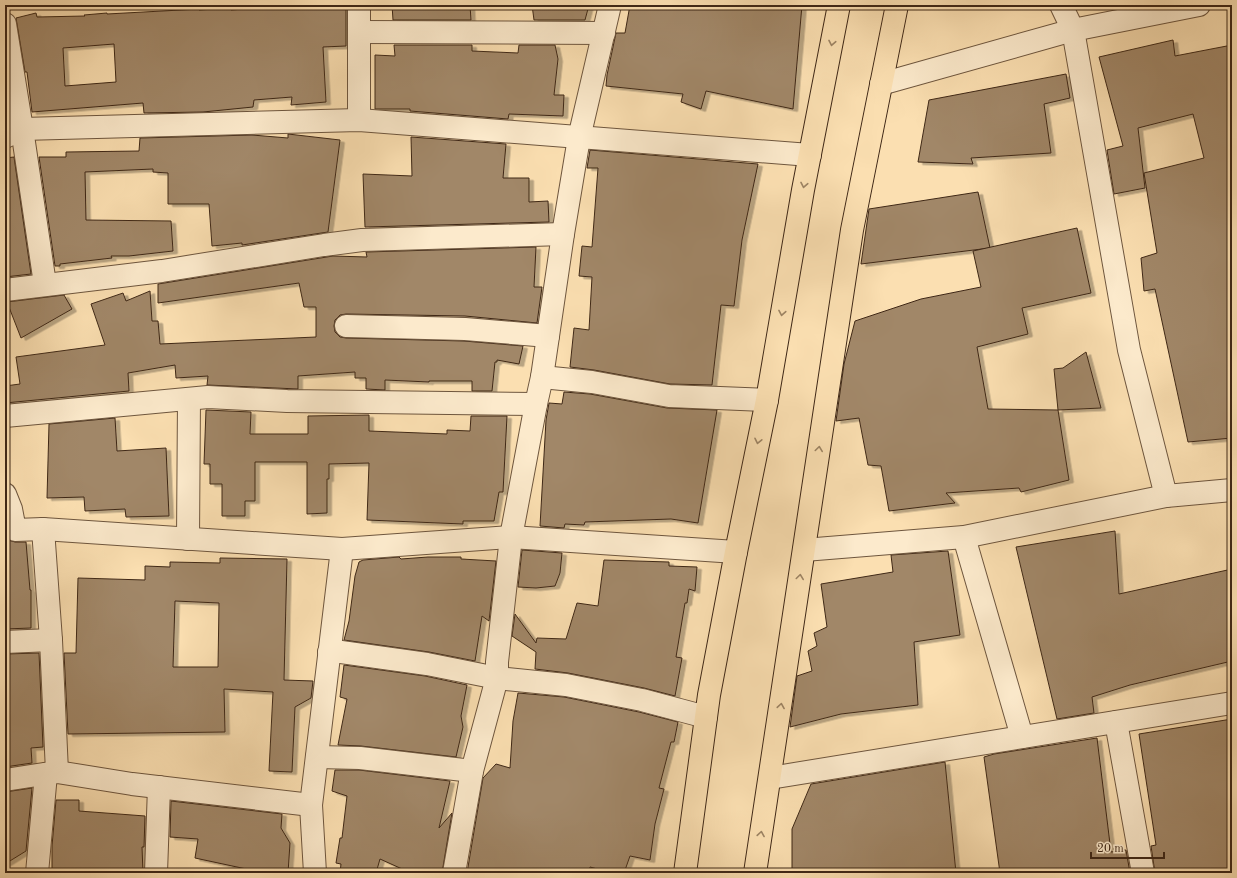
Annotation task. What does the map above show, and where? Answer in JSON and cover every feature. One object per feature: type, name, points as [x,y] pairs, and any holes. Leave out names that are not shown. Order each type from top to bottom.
[{"type":"main road","points":[[685,873],[706,717],[736,552],[767,400],[810,155],[839,5]]},
{"type":"main road","points":[[755,873],[852,230],[897,5]]},
{"type":"street","points":[[359,5],[359,120]]},
{"type":"street","points":[[454,873],[472,771],[497,678],[511,536],[542,378],[579,138],[610,5]]},
{"type":"street","points":[[1061,5],[1073,30],[1129,350],[1166,496]]},
{"type":"street","points":[[881,84],[1073,30],[1166,8],[1199,5]]},
{"type":"street","points":[[5,24],[14,133],[45,284]]},
{"type":"street","points":[[359,32],[604,33]]},
{"type":"street","points":[[14,133],[359,120],[810,155]]},
{"type":"street","points":[[5,290],[162,271],[362,240],[563,234]]},
{"type":"street","points":[[346,326],[465,329],[548,336]]},
{"type":"street","points":[[542,378],[592,382],[669,396],[767,400]]},
{"type":"street","points":[[5,416],[208,398],[287,401],[536,404]]},
{"type":"street","points":[[188,539],[189,399]]},
{"type":"street","points":[[804,550],[964,537],[1166,496],[1232,490]]},
{"type":"street","points":[[7,505],[15,530],[43,529],[342,549],[511,536],[736,552]]},
{"type":"street","points":[[37,873],[52,773],[51,640],[43,529]]},
{"type":"street","points":[[964,537],[1022,737]]},
{"type":"street","points":[[315,873],[311,805],[342,549]]},
{"type":"street","points":[[5,642],[51,640]]},
{"type":"street","points":[[329,652],[340,652],[427,664],[497,678],[573,686],[642,700],[706,717]]},
{"type":"street","points":[[770,778],[1232,703]]},
{"type":"street","points":[[1116,722],[1143,873]]},
{"type":"street","points":[[317,757],[360,758],[472,771]]},
{"type":"street","points":[[5,780],[52,773],[311,805]]},
{"type":"street","points":[[156,873],[159,787]]},
{"type":"building","points":[[297,5],[346,5],[346,46],[323,47],[326,102],[291,105],[292,97],[254,100],[253,107],[203,112],[144,113],[143,103],[32,112],[27,72],[25,72],[16,18],[36,13],[37,17],[85,16],[84,15],[107,13],[199,9],[231,8],[231,10]],"holes":[[[114,44],[116,82],[65,86],[63,48]]]},
{"type":"building","points":[[392,5],[470,5],[471,20],[393,20]]},
{"type":"building","points":[[532,5],[589,5],[585,20],[534,20]]},
{"type":"building","points":[[630,5],[802,5],[793,109],[706,91],[701,109],[681,102],[683,94],[606,86],[616,33],[625,33]]},
{"type":"building","points":[[1173,40],[1175,56],[1232,45],[1232,438],[1188,442],[1155,289],[1144,291],[1141,258],[1157,253],[1144,173],[1204,158],[1193,114],[1138,128],[1145,188],[1114,194],[1107,150],[1123,146],[1099,57]]},
{"type":"building","points":[[394,45],[472,45],[472,51],[518,53],[519,45],[555,45],[558,59],[554,95],[564,95],[563,116],[509,114],[508,119],[410,111],[410,109],[375,109],[375,55],[395,56]]},
{"type":"building","points":[[1066,74],[1070,98],[1044,104],[1051,153],[971,158],[973,164],[918,162],[929,100]]},
{"type":"building","points":[[288,134],[340,140],[328,232],[242,245],[242,243],[212,246],[209,204],[168,204],[168,173],[153,172],[153,169],[85,172],[86,220],[171,221],[173,251],[129,256],[111,256],[112,258],[60,264],[60,266],[55,266],[39,157],[66,157],[66,152],[139,151],[140,138],[252,135],[288,138]]},
{"type":"building","points":[[411,137],[506,144],[503,178],[529,178],[529,202],[548,201],[549,222],[365,227],[363,174],[412,176]]},
{"type":"building","points":[[590,150],[758,164],[742,240],[734,306],[721,305],[712,385],[670,384],[570,367],[574,328],[589,330],[592,277],[579,276],[582,246],[592,247],[598,168],[587,168]]},
{"type":"building","points":[[14,157],[31,274],[5,277],[5,158]]},
{"type":"building","points":[[978,192],[990,248],[861,264],[869,209]]},
{"type":"building","points":[[1077,228],[1091,293],[1022,308],[1028,334],[977,347],[988,409],[1058,410],[1069,480],[1021,492],[1019,488],[946,493],[955,503],[889,511],[881,466],[868,465],[859,418],[836,421],[844,364],[855,321],[921,299],[981,287],[973,251]]},
{"type":"building","points":[[536,247],[534,287],[542,287],[537,323],[465,316],[346,314],[340,315],[335,320],[335,332],[340,337],[346,338],[464,341],[523,346],[519,364],[497,360],[497,362],[495,362],[492,391],[472,391],[472,381],[429,382],[385,380],[385,390],[366,389],[366,378],[355,378],[355,372],[298,376],[298,389],[207,385],[208,376],[176,378],[175,365],[128,373],[129,391],[5,403],[5,386],[20,384],[16,357],[105,345],[91,304],[123,293],[126,301],[150,291],[152,321],[158,321],[160,344],[316,337],[316,307],[304,307],[299,283],[158,303],[158,284],[333,256],[367,257],[366,252]]},
{"type":"building","points":[[64,295],[72,309],[21,338],[7,302]]},
{"type":"building","points":[[1086,352],[1101,408],[1058,410],[1054,369],[1063,368]]},
{"type":"building","points":[[564,392],[590,394],[667,408],[717,410],[698,523],[671,519],[585,522],[584,525],[565,524],[564,528],[540,526],[546,420],[549,403],[562,404]]},
{"type":"building","points":[[206,410],[251,412],[250,434],[308,434],[308,416],[369,415],[369,431],[447,434],[447,430],[470,431],[471,416],[507,416],[503,492],[499,492],[494,521],[463,521],[463,524],[367,520],[369,463],[329,464],[329,479],[327,479],[327,513],[307,514],[307,462],[255,462],[255,501],[245,501],[245,516],[222,516],[222,484],[210,484],[210,464],[204,464]]},
{"type":"building","points":[[115,418],[117,451],[166,448],[169,516],[126,517],[125,509],[85,511],[84,497],[47,498],[49,424]]},
{"type":"building","points":[[1115,531],[1119,594],[1232,569],[1232,661],[1130,685],[1092,697],[1094,713],[1057,719],[1016,547]]},
{"type":"building","points":[[5,539],[15,542],[26,542],[31,590],[31,628],[5,629]]},
{"type":"building","points":[[522,550],[562,553],[560,573],[555,586],[536,588],[518,587]]},
{"type":"building","points":[[948,551],[960,635],[914,642],[918,705],[841,714],[790,727],[797,676],[812,671],[808,651],[817,646],[814,633],[827,627],[821,584],[893,572],[891,555]]},
{"type":"building","points":[[399,557],[401,559],[461,557],[461,559],[496,561],[489,621],[482,616],[475,661],[429,652],[344,640],[349,621],[355,576],[359,562],[363,560]]},
{"type":"building","points":[[220,558],[287,559],[284,680],[313,681],[311,698],[295,707],[292,772],[269,771],[273,692],[224,689],[225,732],[68,734],[64,653],[76,653],[78,578],[145,580],[145,566],[170,567],[170,562],[220,563]],"holes":[[[175,601],[219,603],[218,667],[173,667]]]},
{"type":"building","points":[[604,560],[669,562],[669,566],[697,567],[695,591],[689,589],[687,603],[685,603],[676,657],[682,658],[675,696],[644,688],[568,673],[535,669],[536,652],[512,636],[515,614],[536,643],[537,638],[566,639],[577,603],[598,606]]},
{"type":"building","points":[[39,653],[43,747],[31,748],[32,763],[5,767],[5,654]]},
{"type":"building","points":[[344,665],[425,676],[467,685],[461,716],[463,727],[456,757],[361,746],[338,745],[347,699],[340,697]]},
{"type":"building","points":[[518,693],[564,697],[639,712],[678,722],[674,742],[671,742],[659,788],[664,789],[655,824],[650,860],[630,856],[624,873],[612,873],[590,867],[589,873],[467,873],[483,778],[496,764],[510,768],[513,721]]},
{"type":"building","points":[[1232,719],[1232,873],[1155,873],[1151,846],[1156,845],[1139,734]]},
{"type":"building","points":[[1097,738],[1111,852],[1126,850],[1130,873],[1000,873],[984,757],[994,754]]},
{"type":"building","points":[[945,762],[956,873],[792,873],[792,829],[811,784]]},
{"type":"building","points":[[335,770],[359,770],[450,781],[439,828],[452,813],[442,873],[411,873],[380,859],[376,873],[340,873],[341,864],[336,863],[340,838],[342,838],[347,796],[332,791]]},
{"type":"building","points":[[32,788],[26,851],[5,864],[5,792]]},
{"type":"building","points":[[56,800],[79,800],[79,811],[145,816],[144,847],[142,847],[143,873],[52,873],[52,846]]},
{"type":"building","points":[[171,801],[282,814],[281,828],[290,843],[288,873],[251,873],[251,870],[195,858],[198,839],[170,837]]}]
